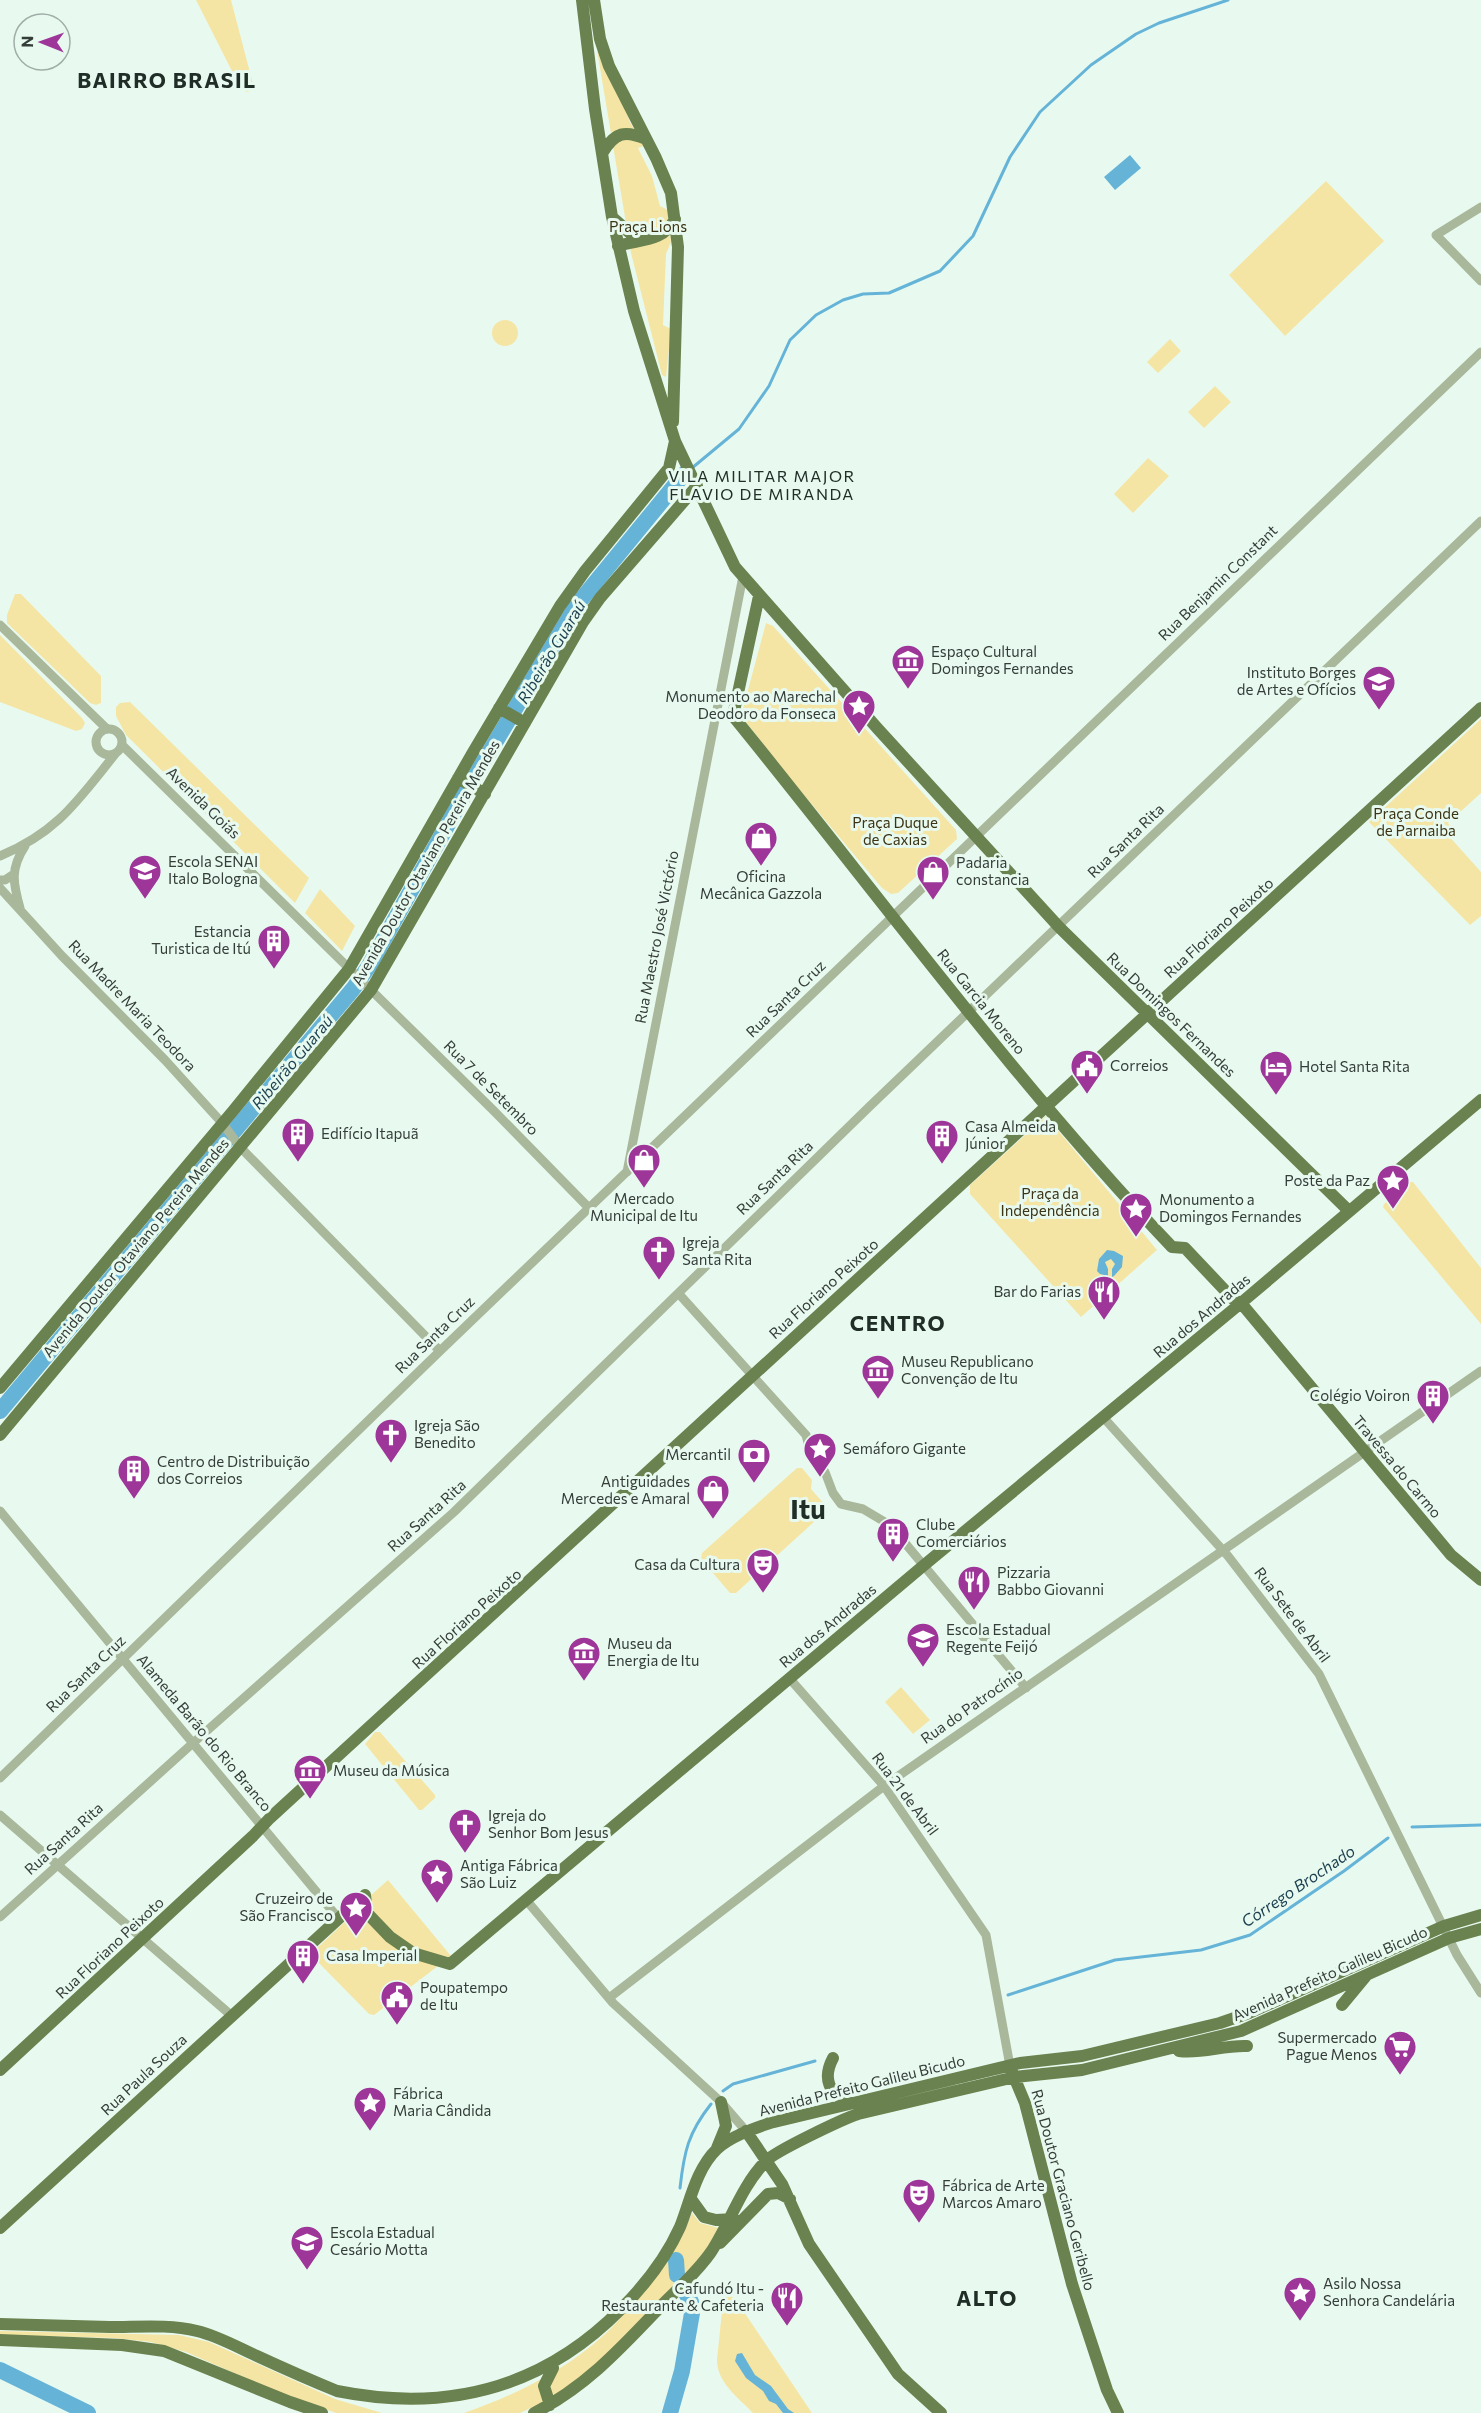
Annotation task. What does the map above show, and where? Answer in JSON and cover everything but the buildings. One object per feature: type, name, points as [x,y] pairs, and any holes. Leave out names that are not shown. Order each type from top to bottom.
[{"type":"main road","points":[[582,0],[618,246],[634,311],[674,438],[735,567],[976,836]]},
{"type":"main road","name":"Avenida Doutor Otaviano Pereira Mendes","points":[[0,1435],[368,987],[481,792],[512,715],[573,588],[669,468],[674,438],[678,247],[671,194],[609,66],[598,30],[594,0]]},
{"type":"main road","points":[[603,152],[611,140],[619,135],[630,134],[646,139]]},
{"type":"main road","points":[[612,217],[631,234],[643,239]]},
{"type":"main road","points":[[618,246],[665,234],[675,219]]},
{"type":"main road","points":[[669,468],[676,462],[691,472]]},
{"type":"main road","name":"Avenida Doutor Otaviano Pereira Mendes","points":[[0,1388],[352,972],[461,780],[591,610],[691,472]]},
{"type":"main road","points":[[759,596],[734,716],[893,917]]},
{"type":"main road","name":"Rua Floriano Peixoto","points":[[0,2070],[752,1375],[1481,708]]},
{"type":"main road","points":[[461,780],[481,792]]},
{"type":"main road","name":"Rua Domingos Fernandes","points":[[976,836],[1059,927],[1349,1211]]},
{"type":"main road","name":"Rua Garcia Moreno","points":[[893,917],[1047,1106]]},
{"type":"main road","name":"Rua dos Andradas","points":[[367,1913],[405,1949],[428,1959],[450,1964],[1481,1100]]},
{"type":"main road","name":"Travessa do Carmo","points":[[1047,1106],[1124,1196],[1172,1247],[1185,1248],[1234,1300],[1241,1303],[1451,1555],[1481,1580]]},
{"type":"main road","points":[[344,1915],[367,1913],[365,1895]]},
{"type":"main road","name":"Rua Paula Souza","points":[[0,2228],[344,1915]]},
{"type":"main road","name":"Avenida Prefeito Galileu Bicudo","points":[[766,2160],[851,2116],[1015,2078],[1082,2070],[1241,2031],[1367,1975],[1481,1915]]},
{"type":"main road","name":"Avenida Prefeito Galileu Bicudo","points":[[717,2148],[746,2132],[850,2103],[1010,2066],[1082,2056],[1236,2018],[1446,1932],[1481,1929]]},
{"type":"main road","points":[[1342,2005],[1367,1975]]},
{"type":"main road","points":[[1169,2049],[1199,2052],[1230,2045],[1247,2046]]},
{"type":"main road","points":[[833,2058],[828,2069],[829,2087],[837,2096],[850,2103]]},
{"type":"main road","name":"Rua Doutor Graciano Geribello","points":[[1010,2066],[1025,2103],[1072,2284],[1107,2390],[1118,2413]]},
{"type":"main road","points":[[0,2324],[184,2328],[221,2339],[351,2397],[405,2410],[440,2410],[507,2391],[554,2367],[600,2331],[636,2293],[661,2262],[673,2242],[704,2168],[717,2148],[726,2126],[721,2102]]},
{"type":"main road","points":[[746,2132],[790,2199],[809,2244],[898,2374],[941,2413]]},
{"type":"main road","points":[[711,2252],[728,2220],[766,2160]]},
{"type":"main road","points":[[534,2413],[572,2392],[610,2359],[768,2194],[778,2193],[790,2199]]},
{"type":"main road","points":[[691,2199],[704,2217],[728,2220],[747,2216]]},
{"type":"main road","points":[[0,2340],[122,2345],[164,2351],[322,2413]]},
{"type":"main road","points":[[550,2405],[544,2386],[554,2367]]},
{"type":"street","points":[[1481,207],[1436,235],[1481,281]]},
{"type":"street","name":"Rua Benjamin Constant","points":[[976,836],[1481,352]]},
{"type":"street","name":"Rua Santa Rita","points":[[0,1917],[454,1512],[1481,521]]},
{"type":"street","points":[[734,716],[717,708],[743,576]]},
{"type":"street","points":[[0,625],[106,729]]},
{"type":"street","name":"Rua Maestro José Victório","points":[[627,1172],[717,708]]},
{"type":"street","points":[[89,711],[100,764],[98,776]]},
{"type":"street","points":[[14,869],[1,855],[25,846],[68,813],[98,776],[116,753],[122,745],[120,735],[112,729],[106,729],[98,735],[97,745],[106,755],[116,753]]},
{"type":"street","name":"Avenida Goiás","points":[[122,745],[368,987]]},
{"type":"street","points":[[893,917],[976,836]]},
{"type":"street","points":[[0,880],[6,880],[25,846]]},
{"type":"street","name":"Rua Madre Maria Teodora","points":[[14,869],[15,888],[21,910]]},
{"type":"street","name":"Rua Madre Maria Teodora","points":[[0,888],[62,956],[165,1060],[238,1144]]},
{"type":"street","name":"Rua Santa Cruz","points":[[0,1778],[440,1351],[893,917]]},
{"type":"street","name":"Rua 7 de Setembro","points":[[368,987],[589,1208]]},
{"type":"street","points":[[238,1144],[440,1351]]},
{"type":"street","points":[[679,1294],[806,1435],[810,1450],[825,1472],[833,1493],[841,1504],[863,1509],[890,1525],[1026,1688]]},
{"type":"street","name":"Rua do Patrocínio","points":[[609,1998],[884,1786],[1481,1371]]},
{"type":"street","name":"Rua Sete de Abril","points":[[1103,1417],[1222,1549],[1319,1674],[1464,1968],[1481,1993]]},
{"type":"street","name":"Alameda Barão do Rio Branco","points":[[0,1511],[262,1826],[344,1915]]},
{"type":"street","name":"Rua 21 de Abril","points":[[790,1679],[884,1786],[986,1935]]},
{"type":"street","points":[[0,1815],[232,2016]]},
{"type":"street","points":[[527,1901],[609,1998],[721,2102],[746,2132]]},
{"type":"street","name":"Rua Doutor Graciano Geribello","points":[[986,1935],[1010,2066]]},
{"type":"green space","points":[[196,0],[231,0],[253,90],[247,92],[241,89]]},
{"type":"green space","name":"Praça Lions","points":[[597,50],[615,81],[630,122],[644,146],[638,148],[652,176],[660,206],[668,210],[671,242],[666,254],[663,325],[671,329],[666,377],[662,375],[631,253]]},
{"type":"green space","points":[[1326,181],[1384,241],[1285,336],[1229,275]]},
{"type":"green space","points":[[505,320],[514,324],[518,333],[514,342],[505,346],[496,342],[492,333],[496,324]]},
{"type":"green space","points":[[1170,339],[1181,351],[1158,373],[1147,362]]},
{"type":"green space","points":[[1215,386],[1231,402],[1204,428],[1188,412]]},
{"type":"green space","points":[[1148,458],[1169,476],[1133,513],[1114,494]]},
{"type":"green space","points":[[15,594],[21,594],[101,676],[101,703],[96,705],[90,703],[7,623],[7,615]]},
{"type":"green space","name":"Praça Duque de Caxias","points":[[766,623],[773,626],[956,830],[957,839],[898,893],[891,894],[882,888],[741,716]]},
{"type":"green space","points":[[0,635],[82,718],[85,723],[82,729],[76,731],[0,702]]},
{"type":"green space","points":[[130,702],[309,878],[295,903],[126,735],[116,716],[116,707],[120,703]]},
{"type":"green space","name":"Praça Conde de Parnaiba","points":[[1481,719],[1481,793],[1448,823],[1453,830],[1448,835],[1481,872],[1481,916],[1470,925],[1369,822]]},
{"type":"green space","points":[[320,889],[355,926],[342,951],[305,913]]},
{"type":"green space","name":"Praça da Independência","points":[[1046,1116],[1157,1250],[1081,1317],[970,1194],[970,1185]]},
{"type":"green space","points":[[1410,1182],[1413,1182],[1481,1268],[1481,1324],[1383,1207]]},
{"type":"green space","points":[[797,1468],[802,1468],[812,1480],[811,1489],[826,1506],[826,1511],[736,1593],[730,1593],[701,1559],[702,1553]]},
{"type":"green space","points":[[901,1687],[930,1720],[913,1734],[885,1702]]},
{"type":"green space","points":[[375,1732],[380,1732],[435,1795],[435,1798],[422,1810],[419,1810],[365,1744]]},
{"type":"green space","points":[[388,1880],[451,1956],[374,2015],[369,2014],[315,1959],[315,1950],[349,1918],[363,1919],[372,1910],[369,1897]]},
{"type":"green space","points":[[692,2213],[700,2223],[719,2228],[706,2250],[691,2269],[604,2361],[560,2394],[520,2413],[464,2413],[538,2381],[572,2360],[604,2335],[661,2270],[681,2238]]},
{"type":"green space","points":[[726,2296],[731,2296],[736,2300],[812,2413],[753,2413],[725,2383],[717,2360],[723,2301]]},
{"type":"green space","points":[[0,2331],[179,2335],[209,2342],[335,2399],[382,2413],[336,2413],[273,2390],[186,2352],[151,2342],[114,2338],[0,2335]]},
{"type":"water","points":[[1130,155],[1141,168],[1115,190],[1104,177]]},
{"type":"water","points":[[1107,1250],[1123,1256],[1122,1267],[1112,1277],[1115,1264],[1111,1259],[1105,1262],[1108,1276],[1097,1271],[1099,1259]]},
{"type":"water","points":[[742,2353],[755,2375],[771,2386],[788,2409],[794,2413],[783,2413],[776,2404],[769,2401],[763,2391],[746,2378],[735,2361],[737,2354]]},
{"type":"waterway","name":"Ribeirão Guaraú","points":[[692,468],[739,429],[769,386],[790,340],[816,315],[843,300],[863,294],[889,293],[940,271],[973,236],[1010,157],[1040,112],[1091,65],[1136,34],[1159,23],[1228,0]]},
{"type":"waterway","name":"Ribeirão Guaraú","points":[[0,1411],[353,989],[369,966],[467,790],[576,606],[684,474]]},
{"type":"waterway","points":[[1412,1827],[1481,1825]]},
{"type":"waterway","name":"Córrego Brochado","points":[[1008,1995],[1115,1960],[1201,1950],[1250,1935],[1388,1838]]},
{"type":"waterway","points":[[723,2091],[733,2084],[815,2061]]},
{"type":"waterway","points":[[680,2188],[688,2143],[697,2124],[711,2104]]},
{"type":"waterway","points":[[676,2260],[677,2275]]},
{"type":"waterway","points":[[670,2413],[682,2371],[692,2313],[691,2302],[686,2293]]},
{"type":"waterway","points":[[0,2370],[88,2413]]},
{"type":"place","name":"Espaço Cultural Domingos Fernandes","points":[[908,690]]},
{"type":"place","name":"Instituto Borges de Artes e Ofícios","points":[[1379,711]]},
{"type":"place","name":"Monumento ao Marechal Deodoro da Fonseca","points":[[859,735]]},
{"type":"place","name":"Oficina Mecânica Gazzola","points":[[761,867]]},
{"type":"place","name":"Escola SENAI Italo Bologna","points":[[145,900]]},
{"type":"place","name":"Padaria constancia","points":[[933,901]]},
{"type":"place","name":"Estancia Turistica de Itú","points":[[274,970]]},
{"type":"place","name":"Correios","points":[[1087,1095]]},
{"type":"place","name":"Hotel Santa Rita","points":[[1276,1096]]},
{"type":"place","name":"Edifício Itapuã","points":[[298,1163]]},
{"type":"place","name":"Casa Almeida Júnior","points":[[942,1165]]},
{"type":"place","name":"Mercado Municipal de Itu","points":[[644,1189]]},
{"type":"place","name":"Poste da Paz","points":[[1393,1210]]},
{"type":"place","name":"Monumento a Domingos Fernandes","points":[[1136,1238]]},
{"type":"place","name":"Igreja Santa Rita","points":[[659,1281]]},
{"type":"place","name":"Bar do Farias","points":[[1104,1321]]},
{"type":"place","name":"Museu Republicano Convenção de Itu","points":[[878,1400]]},
{"type":"place","name":"Colégio Voiron","points":[[1433,1425]]},
{"type":"place","name":"Igreja São Benedito","points":[[391,1464]]},
{"type":"place","name":"Semáforo Gigante","points":[[820,1478]]},
{"type":"place","name":"Mercantil","points":[[754,1484]]},
{"type":"place","name":"Centro de Distribuição dos Correios","points":[[134,1500]]},
{"type":"place","name":"Antiguidades Mercedes e Amaral","points":[[713,1520]]},
{"type":"place","name":"Clube Comerciários","points":[[893,1563]]},
{"type":"place","name":"Casa da Cultura","points":[[763,1594]]},
{"type":"place","name":"Pizzaria Babbo Giovanni","points":[[974,1611]]},
{"type":"place","name":"Escola Estadual Regente Feijó","points":[[923,1668]]},
{"type":"place","name":"Museu da Energia de Itu","points":[[584,1682]]},
{"type":"place","name":"Museu da Música","points":[[310,1800]]},
{"type":"place","name":"Igreja do Senhor Bom Jesus","points":[[465,1854]]},
{"type":"place","name":"Antiga Fábrica São Luiz","points":[[437,1904]]},
{"type":"place","name":"Cruzeiro de São Francisco","points":[[356,1937]]},
{"type":"place","name":"Casa Imperial","points":[[303,1985]]},
{"type":"place","name":"Poupatempo de Itu","points":[[397,2026]]},
{"type":"place","name":"Supermercado Pague Menos","points":[[1400,2076]]},
{"type":"place","name":"Fábrica Maria Cândida","points":[[370,2132]]},
{"type":"place","name":"Fábrica de Arte Marcos Amaro","points":[[919,2224]]},
{"type":"place","name":"Escola Estadual Cesário Motta","points":[[307,2271]]},
{"type":"place","name":"Asilo Nossa Senhora Candelária","points":[[1300,2322]]},
{"type":"place","name":"Cafundó Itu - Restaurante & Cafeteria","points":[[787,2327]]},
{"type":"district","name":"BAIRRO BRASIL","points":[[167,81]]},
{"type":"district","name":"VILA MILITAR MAJOR FLAVIO DE MIRANDA","points":[[762,485]]},
{"type":"district","name":"CENTRO","points":[[898,1324]]},
{"type":"district","name":"Itu","points":[[808,1510]]},
{"type":"district","name":"ALTO","points":[[987,2299]]}]
